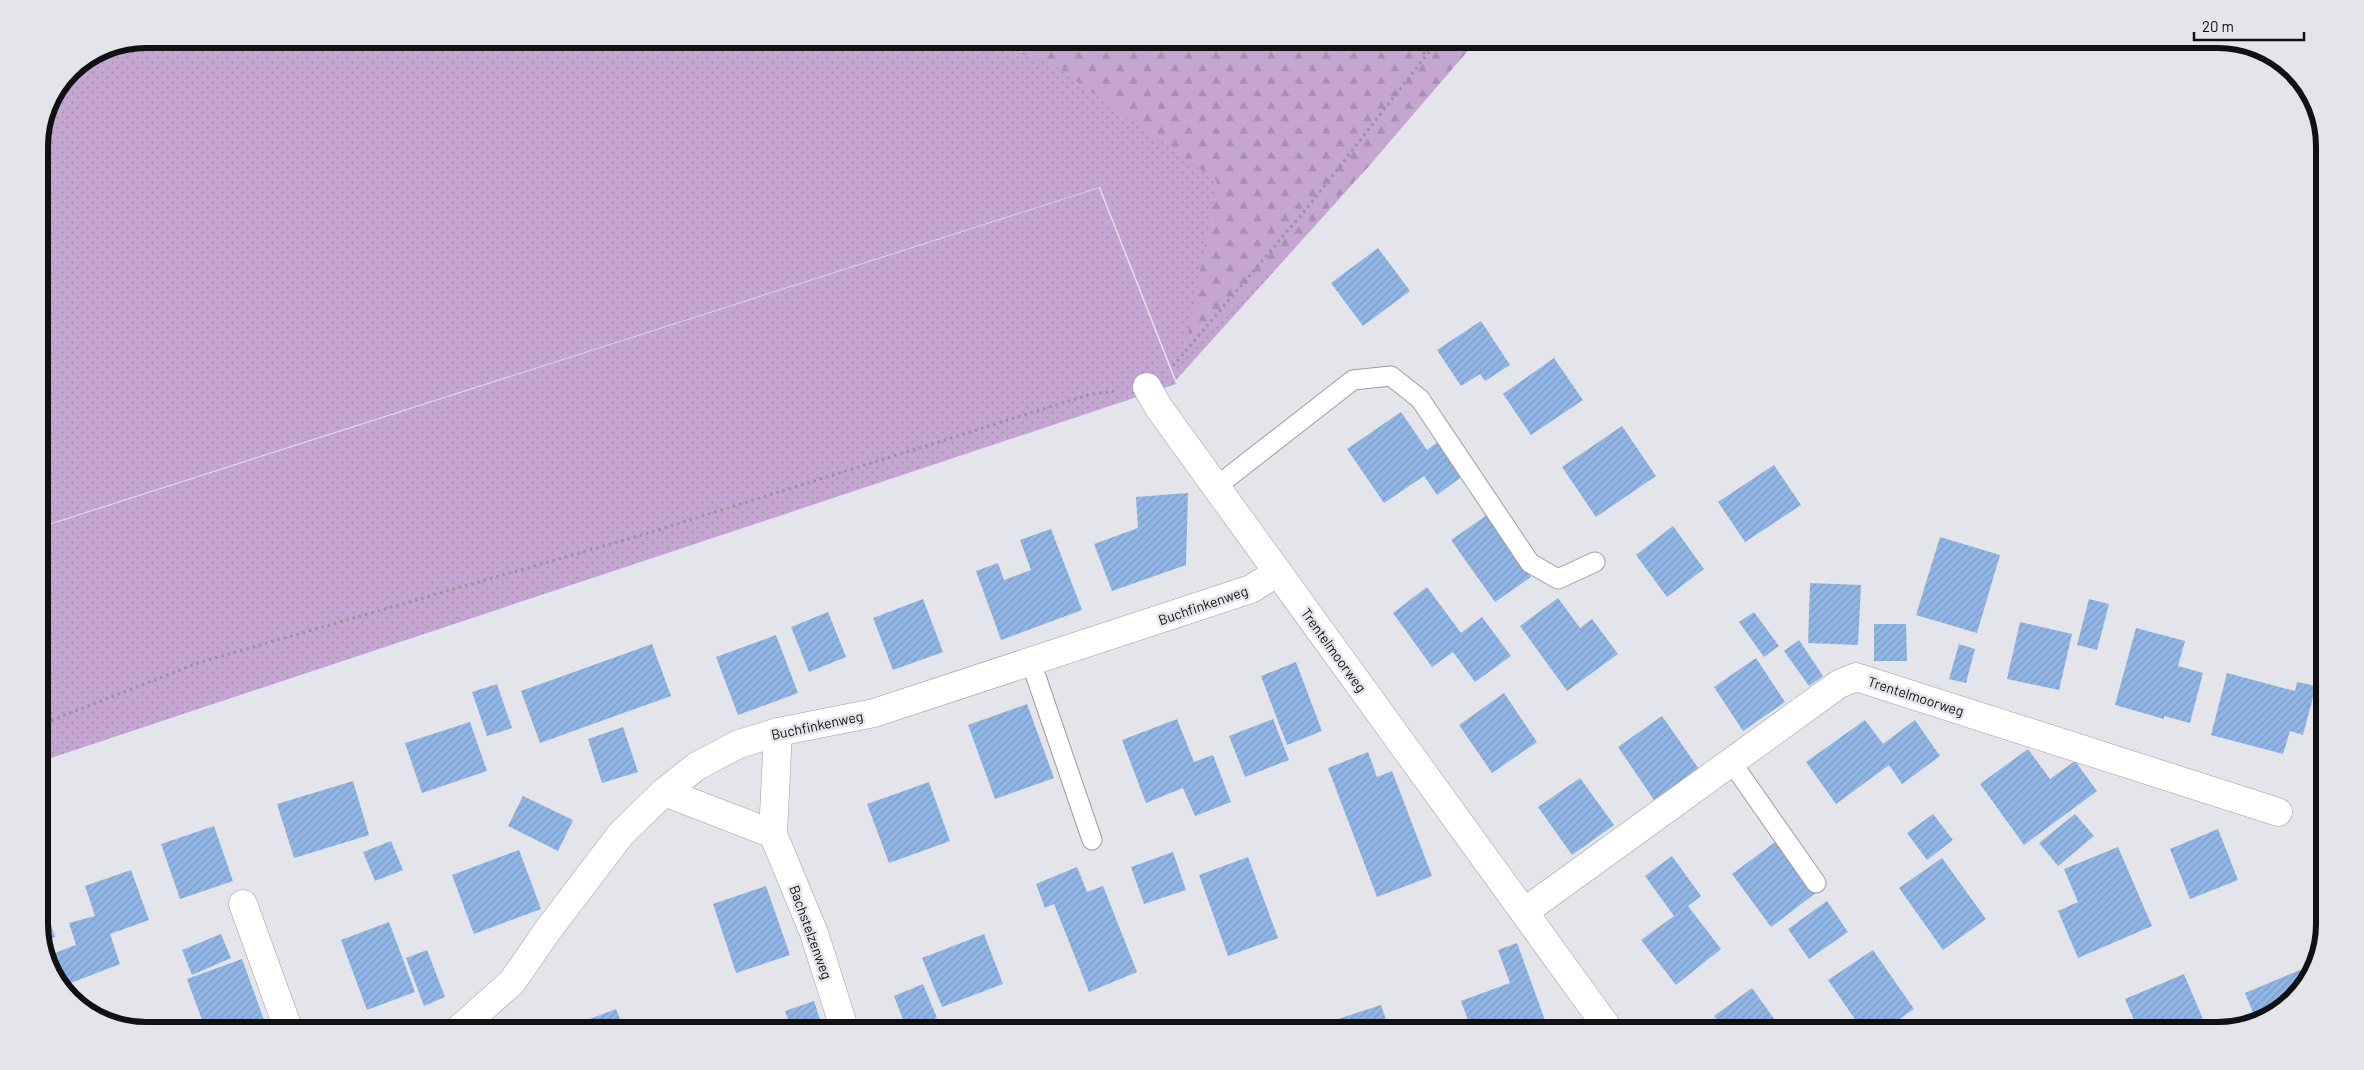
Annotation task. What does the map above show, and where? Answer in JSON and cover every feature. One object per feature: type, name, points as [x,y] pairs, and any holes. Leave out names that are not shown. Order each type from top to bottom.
[{"type":"street","name":"Trentelmoorweg","points":[[1147,387],[1159,408],[1603,1022]]},
{"type":"street","name":"Buchfinkenweg","points":[[467,1022],[512,982],[548,930],[621,834],[664,792],[705,762],[739,744],[778,732],[874,713],[1031,662],[1251,589],[1278,572]]},
{"type":"street","name":"Trentelmoorweg","points":[[1524,912],[1839,684],[1856,677],[2278,812]]},
{"type":"street","name":"Bachstelzenweg","points":[[778,732],[773,834],[814,933],[842,1022]]},
{"type":"street","points":[[664,792],[773,834]]},
{"type":"street","points":[[244,904],[286,1022]]},
{"type":"lane","points":[[1217,486],[1353,380],[1391,376],[1420,399],[1530,563],[1558,579],[1595,562]]},
{"type":"lane","points":[[1031,662],[1092,840]]},
{"type":"lane","points":[[1732,763],[1816,883]]},
{"type":"path","points":[[1423,48],[1424,57]]},
{"type":"path","points":[[48,722],[201,662],[645,534],[1088,395],[1147,387],[1178,362],[1312,202],[1432,48]]},
{"type":"green space","points":[[1005,48],[1470,48],[1368,167],[1184,356],[1217,181],[1054,65]]},
{"type":"green space","points":[[1467,48],[1368,167],[1176,380],[1100,187],[48,524],[48,132],[55,108],[61,96],[76,76],[102,58],[126,49]]},
{"type":"green space","points":[[1099,188],[1176,384],[48,759],[48,525]]},
{"type":"building","points":[[1378,248],[1410,291],[1363,326],[1331,283]]},
{"type":"building","points":[[1481,321],[1510,365],[1485,381],[1480,374],[1461,386],[1437,350]]},
{"type":"building","points":[[1554,358],[1583,400],[1531,435],[1503,394]]},
{"type":"building","points":[[1401,412],[1427,450],[1439,441],[1463,476],[1437,495],[1424,476],[1384,503],[1347,449]]},
{"type":"building","points":[[1622,426],[1656,476],[1596,517],[1562,467]]},
{"type":"building","points":[[1774,465],[1801,505],[1745,542],[1718,502]]},
{"type":"building","points":[[1188,493],[1186,565],[1112,591],[1094,544],[1138,528],[1136,497]]},
{"type":"building","points":[[1487,515],[1531,577],[1495,602],[1451,540]]},
{"type":"building","points":[[1673,526],[1704,569],[1667,597],[1636,555]]},
{"type":"building","points":[[1051,529],[1082,610],[1001,640],[976,571],[998,563],[1004,580],[1031,570],[1020,540]]},
{"type":"building","points":[[1940,537],[2000,555],[1977,633],[1916,615]]},
{"type":"building","points":[[1810,583],[1861,585],[1858,645],[1808,643]]},
{"type":"building","points":[[1427,587],[1461,633],[1482,617],[1511,656],[1475,682],[1453,652],[1432,667],[1393,613]]},
{"type":"building","points":[[1558,598],[1580,628],[1592,619],[1618,654],[1567,691],[1520,626]]},
{"type":"building","points":[[923,599],[943,652],[893,670],[873,618]]},
{"type":"building","points":[[2089,599],[2109,604],[2097,650],[2077,645]]},
{"type":"building","points":[[828,612],[846,657],[809,672],[791,627]]},
{"type":"building","points":[[1754,612],[1779,646],[1764,657],[1739,622]]},
{"type":"building","points":[[2020,622],[2072,634],[2059,690],[2007,679]]},
{"type":"building","points":[[1874,624],[1906,624],[1907,661],[1874,661]]},
{"type":"building","points":[[2136,628],[2185,641],[2178,666],[2203,673],[2190,723],[2164,716],[2164,719],[2115,705]]},
{"type":"building","points":[[776,635],[798,693],[738,715],[716,657]]},
{"type":"building","points":[[1799,640],[1823,676],[1809,686],[1784,651]]},
{"type":"building","points":[[652,644],[671,696],[540,743],[521,691]]},
{"type":"building","points":[[1959,644],[1975,649],[1966,683],[1949,679]]},
{"type":"building","points":[[1756,658],[1785,702],[1743,731],[1714,687]]},
{"type":"building","points":[[1296,662],[1322,731],[1287,745],[1261,676]]},
{"type":"building","points":[[2227,673],[2295,691],[2297,682],[2316,686],[2303,735],[2290,731],[2283,754],[2211,735]]},
{"type":"building","points":[[497,684],[512,728],[487,736],[472,692]]},
{"type":"building","points":[[1504,693],[1537,742],[1492,773],[1459,725]]},
{"type":"building","points":[[1027,704],[1054,778],[995,799],[968,725]]},
{"type":"building","points":[[1662,716],[1699,769],[1654,800],[1618,747]]},
{"type":"building","points":[[1177,719],[1194,762],[1213,755],[1231,802],[1195,816],[1183,788],[1146,803],[1122,740]]},
{"type":"building","points":[[1273,719],[1289,760],[1245,777],[1229,736]]},
{"type":"building","points":[[1865,720],[1883,744],[1915,720],[1940,756],[1902,784],[1889,765],[1836,804],[1806,762]]},
{"type":"building","points":[[470,722],[487,771],[422,793],[405,743]]},
{"type":"building","points":[[623,727],[638,772],[602,783],[588,739]]},
{"type":"building","points":[[2028,749],[2050,779],[2075,761],[2097,791],[2024,845],[1980,784]]},
{"type":"building","points":[[1368,752],[1377,777],[1392,771],[1432,876],[1377,897],[1328,768]]},
{"type":"building","points":[[1580,778],[1614,825],[1572,855],[1538,807]]},
{"type":"building","points":[[353,781],[369,835],[294,858],[277,804]]},
{"type":"building","points":[[929,782],[950,841],[889,863],[867,804]]},
{"type":"building","points":[[523,796],[573,820],[558,851],[508,826]]},
{"type":"building","points":[[1933,814],[1953,840],[1927,860],[1907,833]]},
{"type":"building","points":[[2075,814],[2094,836],[2058,866],[2039,843]]},
{"type":"building","points":[[214,826],[233,881],[180,899],[161,844]]},
{"type":"building","points":[[2218,829],[2238,880],[2190,899],[2170,849]]},
{"type":"building","points":[[1778,840],[1817,892],[1771,927],[1732,874]]},
{"type":"building","points":[[391,841],[403,870],[375,881],[363,852]]},
{"type":"building","points":[[2118,847],[2152,926],[2078,958],[2058,911],[2078,902],[2064,869]]},
{"type":"building","points":[[519,850],[541,909],[474,934],[452,875]]},
{"type":"building","points":[[1173,852],[1186,890],[1144,904],[1131,867]]},
{"type":"building","points":[[1672,856],[1701,896],[1688,906],[1721,949],[1676,985],[1641,940],[1674,916],[1645,876]]},
{"type":"building","points":[[1248,857],[1278,938],[1228,956],[1199,875]]},
{"type":"building","points":[[1942,858],[1986,919],[1943,950],[1899,888]]},
{"type":"building","points":[[1077,867],[1087,892],[1103,886],[1137,972],[1089,992],[1054,904],[1045,908],[1036,884]]},
{"type":"building","points":[[131,870],[149,920],[110,934],[120,964],[68,984],[52,954],[76,945],[69,923],[95,916],[85,886]]},
{"type":"building","points":[[766,886],[790,955],[736,973],[713,904]]},
{"type":"building","points":[[1827,901],[1848,932],[1809,959],[1788,929]]},
{"type":"building","points":[[48,916],[55,937],[49,939]]},
{"type":"building","points":[[389,922],[415,992],[367,1010],[341,940]]},
{"type":"building","points":[[221,934],[231,958],[192,975],[182,950]]},
{"type":"building","points":[[984,934],[1003,984],[942,1007],[922,958]]},
{"type":"building","points":[[1517,943],[1546,1022],[1469,1022],[1461,1001],[1510,983],[1498,950]]},
{"type":"building","points":[[427,950],[445,997],[424,1006],[406,958]]},
{"type":"building","points":[[1873,950],[1914,1009],[1895,1022],[1857,1022],[1828,980]]},
{"type":"building","points":[[242,959],[265,1022],[203,1022],[187,979]]},
{"type":"building","points":[[2300,970],[2302,975],[2283,998],[2273,1006],[2254,1016],[2245,993]]},
{"type":"building","points":[[2184,974],[2204,1022],[2135,1022],[2125,999]]},
{"type":"building","points":[[923,984],[937,1018],[927,1022],[904,1022],[894,996]]},
{"type":"building","points":[[1752,988],[1777,1022],[1718,1022],[1714,1016]]},
{"type":"building","points":[[814,1001],[821,1022],[789,1022],[785,1011]]},
{"type":"building","points":[[1381,1005],[1387,1022],[1328,1022]]},
{"type":"building","points":[[616,1009],[621,1022],[582,1022]]}]
